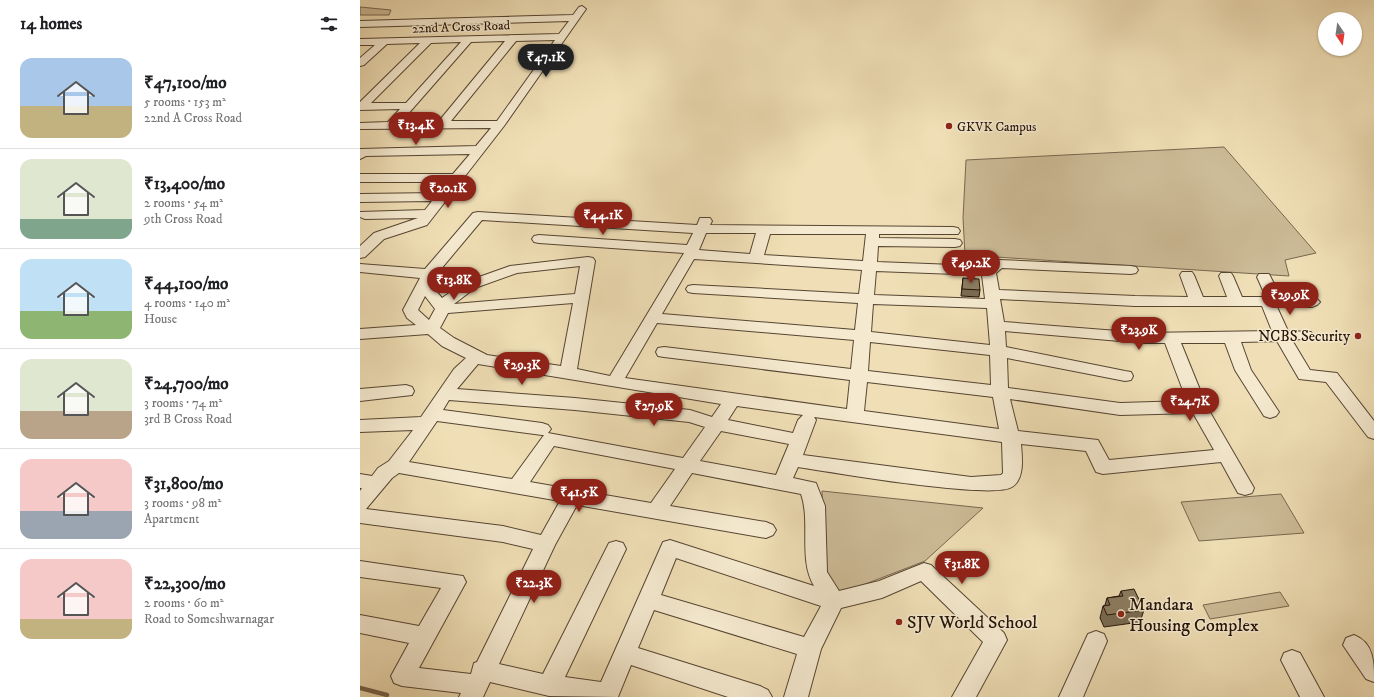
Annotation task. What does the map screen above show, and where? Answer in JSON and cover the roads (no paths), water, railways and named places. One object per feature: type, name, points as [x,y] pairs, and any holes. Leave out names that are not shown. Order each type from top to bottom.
[{"type":"street","points":[[360,254],[379,236],[422,222],[500,124],[582,9]]},
{"type":"street","points":[[360,24],[575,18]]},
{"type":"street","name":"22nd A Cross Road","points":[[360,42],[562,37]]},
{"type":"street","points":[[442,125],[513,38]]},
{"type":"street","points":[[390,126],[469,39]]},
{"type":"street","points":[[360,107],[429,40]]},
{"type":"street","points":[[360,63],[384,42]]},
{"type":"street","points":[[360,107],[408,106]]},
{"type":"street","points":[[360,126],[500,124]]},
{"type":"street","points":[[372,142],[479,150]]},
{"type":"street","points":[[360,155],[362,152],[479,150]]},
{"type":"street","points":[[360,158],[479,150]]},
{"type":"street","points":[[416,170],[446,192]]},
{"type":"street","points":[[360,178],[446,192]]},
{"type":"street","points":[[360,188],[446,192]]},
{"type":"street","points":[[360,198],[446,192]]},
{"type":"street","points":[[362,212],[446,192]]},
{"type":"street","points":[[954,237],[873,236],[703,224],[478,216],[426,280],[410,307],[410,312],[412,316],[448,342],[484,360],[568,372],[614,382],[733,400],[1011,437],[1092,445],[1103,467],[1226,455]]},
{"type":"street","points":[[614,382],[691,252],[703,224]]},
{"type":"street","points":[[756,259],[764,229]]},
{"type":"street","points":[[855,416],[873,236]]},
{"type":"street","points":[[540,240],[599,243],[756,259],[870,266],[988,267],[999,264],[1131,270]]},
{"type":"street","points":[[568,372],[580,298],[588,261],[599,243]]},
{"type":"street","points":[[432,329],[442,307],[470,285],[515,269],[588,261]]},
{"type":"street","points":[[792,460],[971,484],[994,484],[1006,482],[1012,475],[1011,437],[1000,392],[997,326],[988,267]]},
{"type":"street","points":[[360,268],[426,280],[442,307]]},
{"type":"street","points":[[1187,275],[1198,302]]},
{"type":"street","points":[[1226,276],[1236,302]]},
{"type":"street","points":[[1264,277],[1282,336],[1305,375],[1331,377],[1374,433]]},
{"type":"street","points":[[693,289],[866,299],[993,299],[1272,303],[1312,302]]},
{"type":"street","points":[[442,307],[580,298]]},
{"type":"street","points":[[651,318],[862,336],[998,351],[1125,376]]},
{"type":"street","points":[[997,326],[1143,338],[1231,338],[1305,335]]},
{"type":"street","points":[[360,334],[432,329]]},
{"type":"street","points":[[1171,338],[1198,407],[1245,488]]},
{"type":"street","points":[[1231,338],[1243,370],[1270,412]]},
{"type":"street","points":[[664,352],[1000,392],[1120,409],[1198,407]]},
{"type":"street","points":[[360,504],[369,482],[396,466],[460,373],[476,357]]},
{"type":"street","points":[[360,395],[406,392]]},
{"type":"street","points":[[445,394],[575,404],[690,416],[715,424],[799,440]]},
{"type":"street","points":[[655,512],[733,400]]},
{"type":"street","points":[[360,426],[429,418],[542,429]]},
{"type":"street","points":[[781,483],[792,460],[807,420]]},
{"type":"street","points":[[516,487],[550,439],[686,466],[809,488],[815,506],[817,573],[834,601]]},
{"type":"street","points":[[396,466],[766,530]]},
{"type":"street","points":[[477,684],[546,544],[572,497]]},
{"type":"street","points":[[360,516],[503,534],[546,544]]},
{"type":"street","points":[[360,569],[456,582],[402,676],[477,684],[532,683],[608,693],[670,548],[834,601],[882,589],[924,571],[996,640],[964,697]]},
{"type":"street","points":[[549,686],[616,549]]},
{"type":"street","points":[[649,600],[810,648]]},
{"type":"street","points":[[796,697],[810,648],[834,601]]},
{"type":"street","points":[[360,624],[425,637]]},
{"type":"street","points":[[1071,697],[1096,641]]},
{"type":"street","points":[[1354,645],[1374,672]]},
{"type":"street","points":[[624,653],[760,697]]},
{"type":"street","points":[[1292,660],[1312,697]]},
{"type":"waterway","points":[[360,688],[387,695]]},
{"type":"place","name":"GKVK Campus","points":[[949,126]]},
{"type":"place","name":"NCBS Security","points":[[1358,336]]},
{"type":"place","name":"Mandara Housing Complex","points":[[1121,614]]},
{"type":"place","name":"SJV World School","points":[[899,622]]}]
